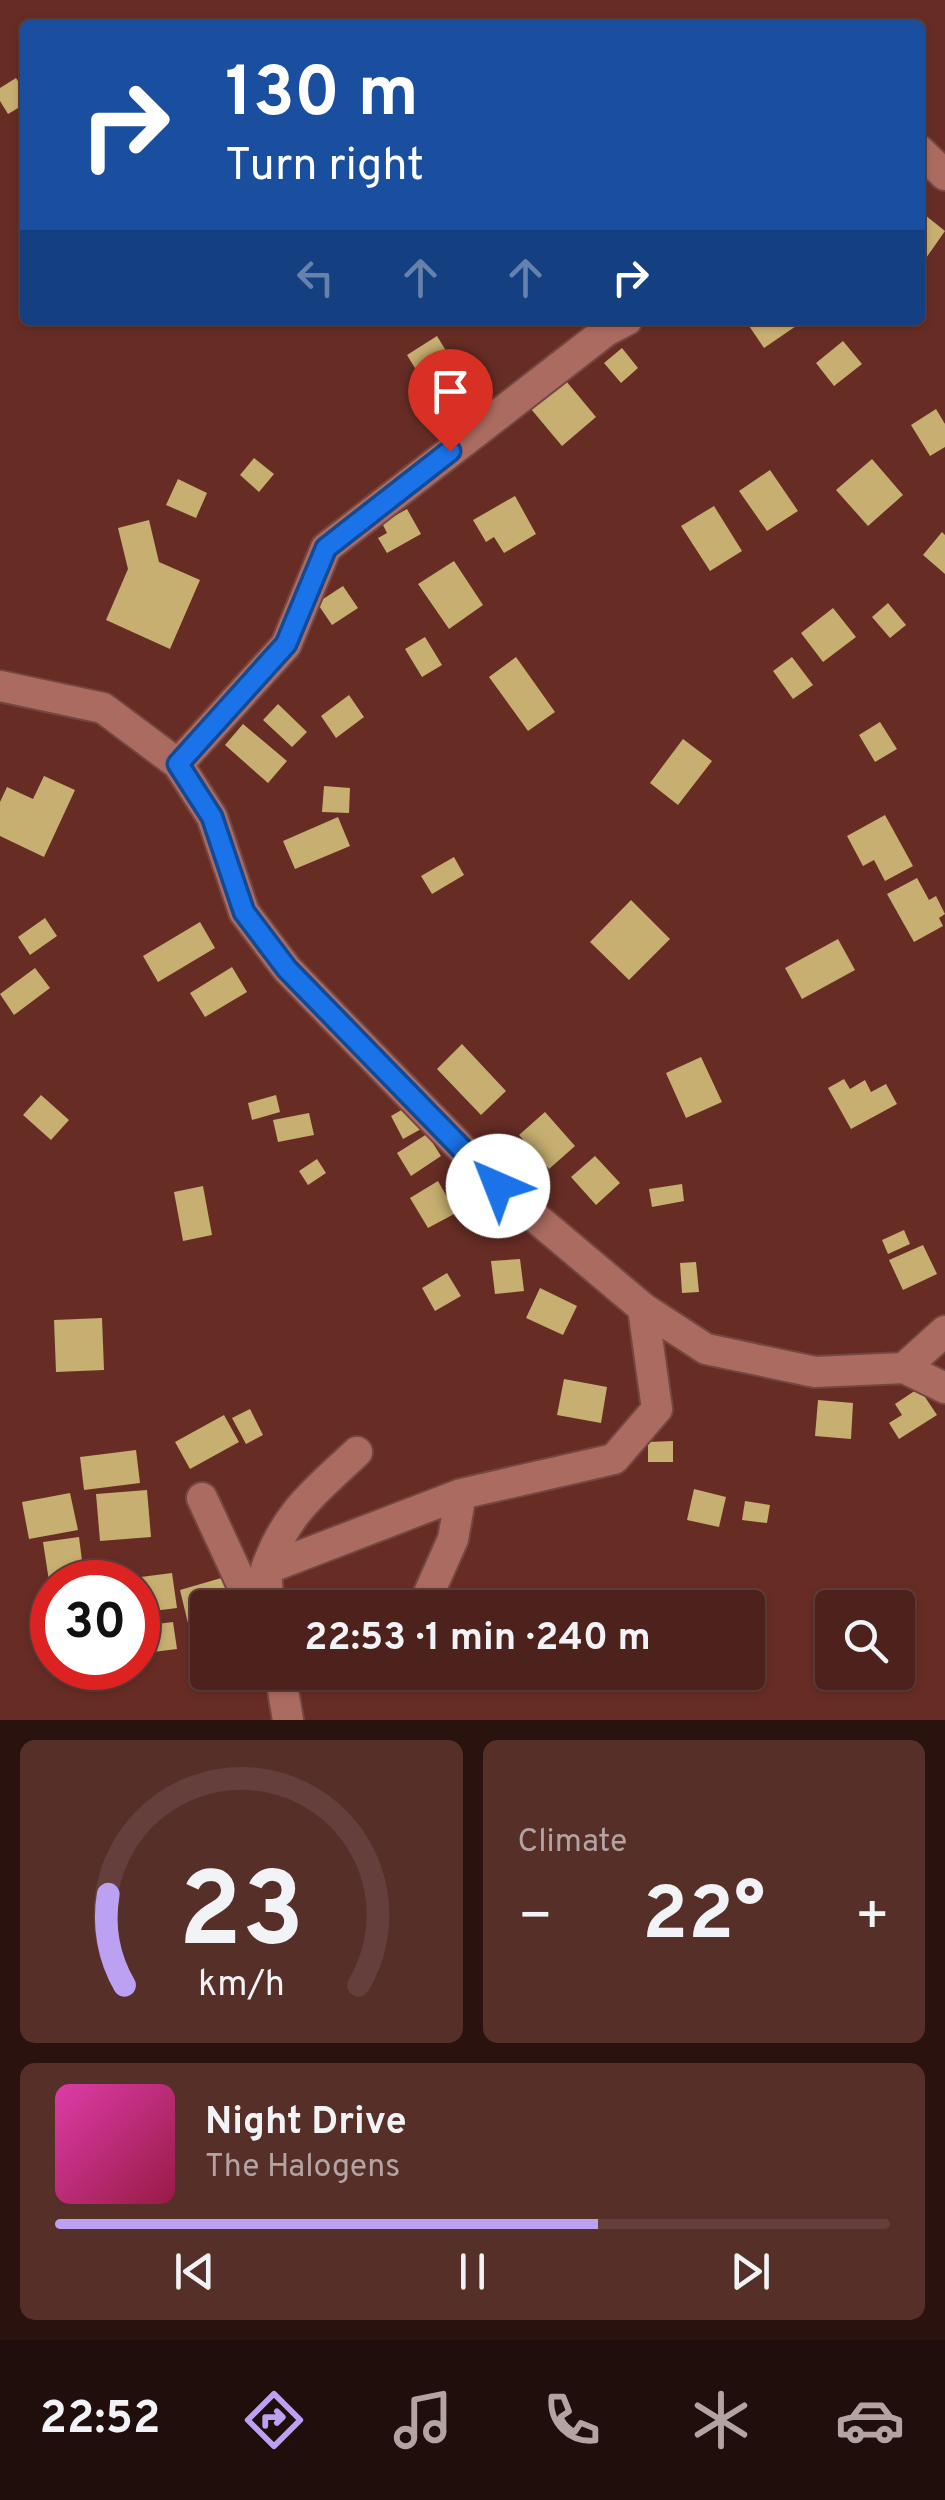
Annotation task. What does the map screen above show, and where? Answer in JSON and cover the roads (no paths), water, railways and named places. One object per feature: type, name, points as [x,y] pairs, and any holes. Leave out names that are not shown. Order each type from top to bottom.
[{"type":"street","points":[[925,156],[945,175]]},
{"type":"street","points":[[178,764],[286,644],[326,548],[617,325]]},
{"type":"street","points":[[0,686],[103,708],[178,764],[212,817],[244,912],[287,969],[498,1186],[642,1308],[706,1349],[816,1372],[904,1368],[945,1388]]},
{"type":"street","points":[[269,1590],[461,1494],[614,1460],[658,1409],[642,1308]]},
{"type":"street","points":[[904,1368],[945,1331]]},
{"type":"street","points":[[267,1590],[275,1544],[297,1508],[358,1452]]},
{"type":"street","points":[[430,1590],[452,1539],[461,1494]]},
{"type":"street","points":[[202,1498],[240,1580],[252,1590]]},
{"type":"street","points":[[283,1690],[288,1720]]}]
